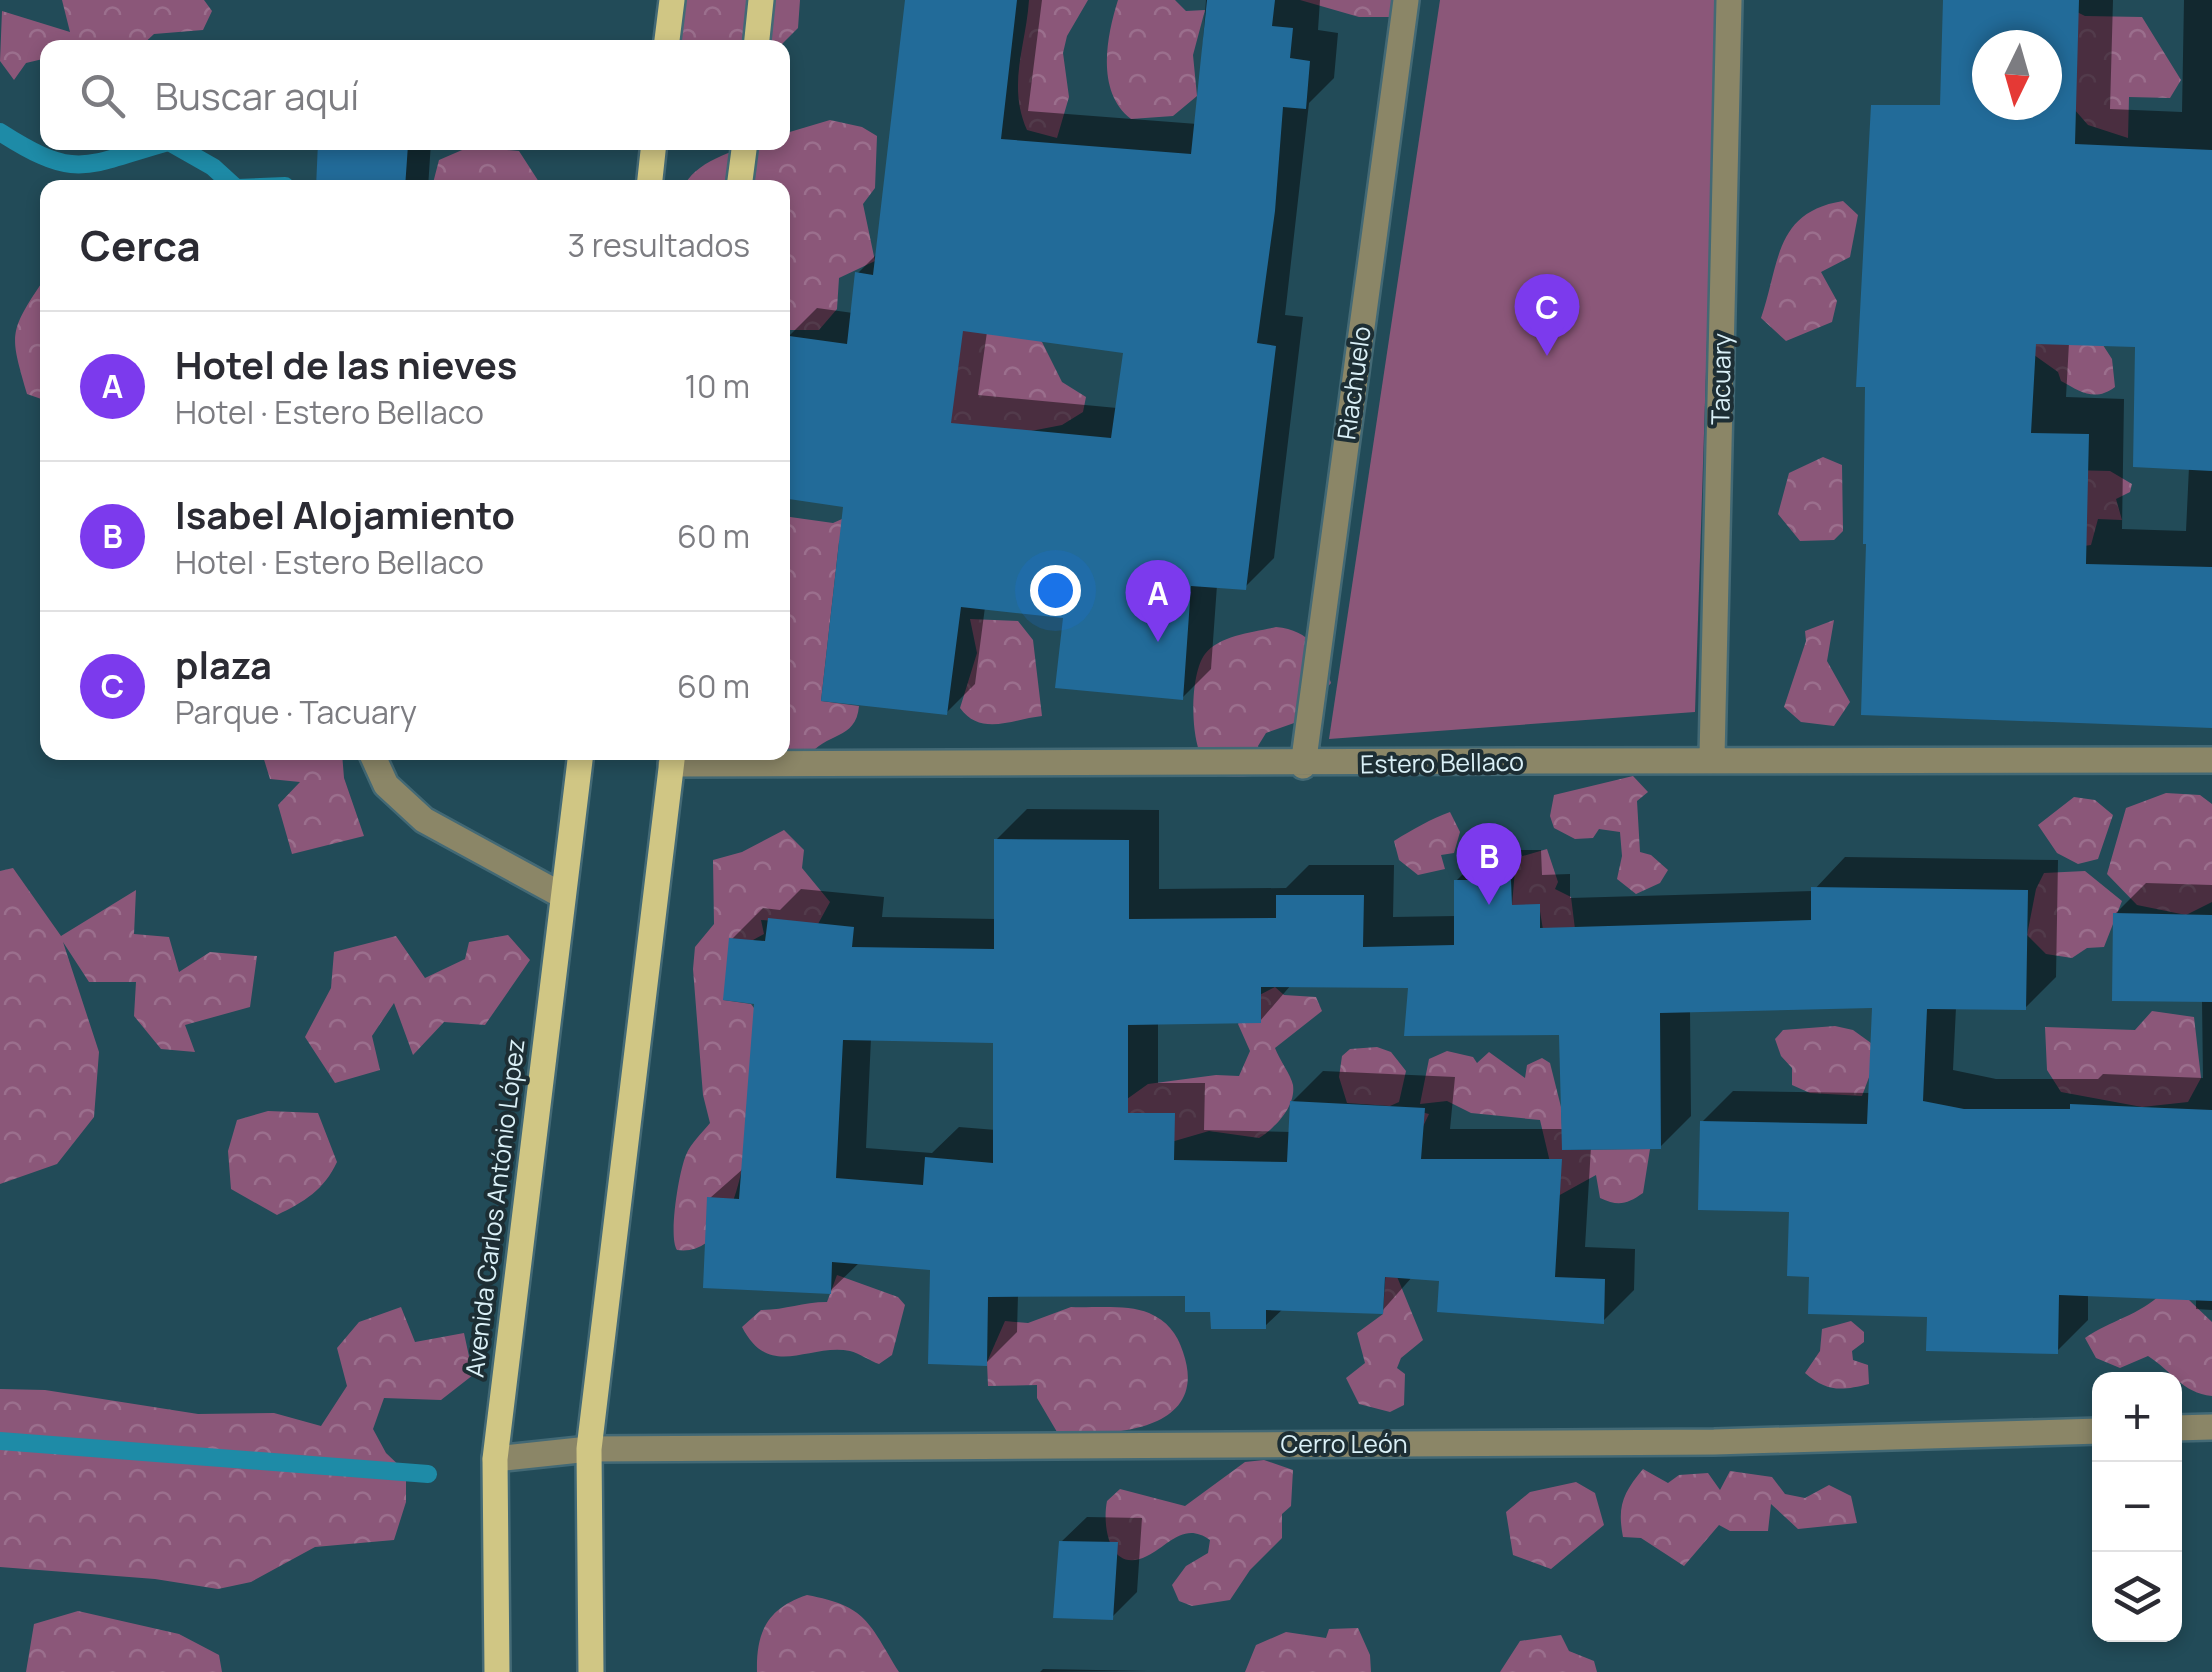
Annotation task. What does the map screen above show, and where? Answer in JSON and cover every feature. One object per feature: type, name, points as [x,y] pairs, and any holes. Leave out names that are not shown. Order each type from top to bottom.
[{"type":"main road","points":[[667,40],[672,0]]},
{"type":"main road","points":[[757,40],[762,0]]},
{"type":"main road","points":[[650,180],[653,150]]},
{"type":"main road","points":[[740,180],[743,150]]},
{"type":"main road","name":"Avenida Carlos António López","points":[[497,1672],[495,1459],[579,760]]},
{"type":"main road","points":[[591,1672],[589,1449],[672,760]]},
{"type":"street","name":"Riachuelo","points":[[1302,766],[1406,0]]},
{"type":"street","name":"Tacuary","points":[[1712,757],[1730,0]]},
{"type":"street","name":"Estero Bellaco","points":[[790,759],[1302,766],[1712,757],[2212,760]]},
{"type":"street","points":[[375,760],[386,785],[424,820],[563,896]]},
{"type":"street","points":[[2182,1428],[2212,1428]]},
{"type":"street","name":"Cerro León","points":[[495,1459],[589,1449],[1694,1442],[2092,1431]]},
{"type":"green space","points":[[62,0],[204,0],[212,11],[203,30],[154,34],[148,40],[40,40],[40,60],[26,63],[14,80],[0,61],[2,11],[70,32]]},
{"type":"green space","points":[[674,0],[800,0],[798,28],[786,40],[670,40],[665,36]]},
{"type":"green space","points":[[1029,0],[1088,0],[1067,36],[1063,53],[1069,97],[1057,138],[1027,130],[1021,113],[1019,65]]},
{"type":"green space","points":[[1118,0],[1175,0],[1186,11],[1205,10],[1193,55],[1197,96],[1173,116],[1131,119],[1113,94],[1107,64]]},
{"type":"green space","points":[[1300,0],[1406,0],[1392,17],[1359,17]]},
{"type":"green space","points":[[1440,0],[1718,0],[1695,712],[1329,739]]},
{"type":"green space","points":[[2071,9],[2085,16],[2142,17],[2181,80],[2170,98],[2129,97],[2128,138],[2088,125],[2067,101]]},
{"type":"green space","points":[[830,120],[862,127],[877,136],[875,188],[863,204],[875,261],[839,278],[837,309],[819,330],[790,330],[790,180],[688,180],[700,168],[737,150],[790,150],[790,132]]},
{"type":"green space","points":[[462,150],[519,151],[538,180],[434,180],[439,160]]},
{"type":"green space","points":[[1843,201],[1858,215],[1850,257],[1821,272],[1837,301],[1832,322],[1786,341],[1761,318],[1783,243],[1804,216]]},
{"type":"green space","points":[[923,243],[1042,342],[1062,382],[1086,397],[1083,412],[1062,425],[1031,431],[959,477]]},
{"type":"green space","points":[[1994,280],[2101,342],[2112,359],[2115,387],[2094,395],[2061,381],[2058,372],[2030,352]]},
{"type":"green space","points":[[40,286],[40,399],[27,394],[15,347],[22,314]]},
{"type":"green space","points":[[1823,457],[1842,465],[1843,531],[1834,540],[1800,541],[1778,514],[1789,473]]},
{"type":"green space","points":[[2068,470],[2110,471],[2132,484],[2130,492],[2116,499],[2122,520],[2098,519],[2091,545],[2076,547]]},
{"type":"green space","points":[[858,512],[839,542],[821,701],[859,706],[857,717],[846,731],[823,743],[807,758],[790,754],[790,517],[833,523]]},
{"type":"green space","points":[[970,619],[1018,621],[1033,640],[1042,716],[988,724],[968,717],[960,708],[977,653]]},
{"type":"green space","points":[[1834,620],[1827,661],[1850,702],[1834,726],[1801,722],[1784,707],[1806,641],[1805,631]]},
{"type":"green space","points":[[1276,627],[1298,633],[1313,644],[1331,683],[1297,722],[1266,733],[1258,746],[1262,758],[1252,776],[1218,774],[1202,758],[1194,728],[1194,694],[1200,664],[1219,642]]},
{"type":"green space","points":[[264,760],[343,760],[344,778],[364,836],[292,854],[278,805],[300,782],[270,779]]},
{"type":"green space","points":[[1633,776],[1648,792],[1637,801],[1640,852],[1651,855],[1668,870],[1660,883],[1636,894],[1617,879],[1622,856],[1620,832],[1599,829],[1593,838],[1575,839],[1554,828],[1550,816],[1554,795]]},
{"type":"green space","points":[[2166,793],[2200,795],[2212,804],[2212,902],[2186,915],[2137,905],[2107,874],[2126,808]]},
{"type":"green space","points":[[2074,797],[2095,800],[2113,815],[2098,859],[2078,864],[2057,853],[2038,825]]},
{"type":"green space","points":[[1450,812],[1460,832],[1454,853],[1441,855],[1445,869],[1418,875],[1399,860],[1394,841]]},
{"type":"green space","points":[[784,830],[804,850],[802,868],[830,902],[818,924],[761,920],[764,934],[753,940],[723,1000],[751,1004],[757,1012],[745,1155],[736,1194],[722,1225],[703,1245],[677,1250],[674,1218],[683,1163],[710,1123],[703,1095],[693,969],[695,947],[714,924],[713,860],[742,852]]},
{"type":"green space","points":[[1547,849],[1558,882],[1555,889],[1571,897],[1575,929],[1545,942],[1539,905],[1512,905],[1516,858]]},
{"type":"green space","points":[[13,868],[61,936],[136,890],[134,934],[169,937],[179,972],[210,952],[257,956],[250,1007],[185,1025],[195,1052],[161,1049],[134,1016],[136,982],[89,982],[63,942],[99,1052],[94,1117],[57,1164],[0,1184],[0,871]]},
{"type":"green space","points":[[2085,871],[2122,901],[2104,947],[2087,948],[2072,958],[2046,954],[2027,935],[2036,889],[2044,873]]},
{"type":"green space","points":[[508,935],[530,960],[485,1025],[444,1022],[413,1055],[394,1003],[372,1036],[380,1070],[335,1083],[305,1037],[331,988],[334,952],[396,936],[425,978],[465,959],[469,942]]},
{"type":"green space","points":[[1275,987],[1284,995],[1316,997],[1322,1011],[1275,1048],[1292,1081],[1293,1093],[1283,1116],[1265,1134],[1259,1138],[1209,1131],[1147,1149],[1106,1114],[1148,1084],[1216,1075],[1239,1076],[1250,1051],[1238,1024],[1250,1000]]},
{"type":"green space","points":[[2152,1011],[2194,1017],[2201,1078],[2188,1102],[2142,1107],[2061,1092],[2047,1070],[2045,1027],[2135,1030]]},
{"type":"green space","points":[[1835,1026],[1853,1030],[1871,1043],[1871,1072],[1862,1096],[1810,1093],[1792,1085],[1792,1068],[1781,1056],[1775,1039],[1783,1030]]},
{"type":"green space","points":[[1377,1047],[1391,1052],[1406,1071],[1399,1102],[1390,1106],[1347,1103],[1339,1077],[1342,1056],[1350,1049]]},
{"type":"green space","points":[[1447,1051],[1473,1057],[1477,1063],[1489,1052],[1525,1078],[1527,1065],[1542,1058],[1550,1063],[1561,1107],[1563,1150],[1650,1149],[1643,1193],[1623,1203],[1612,1203],[1600,1198],[1596,1175],[1558,1196],[1540,1120],[1471,1113],[1447,1101],[1420,1104],[1429,1059]]},
{"type":"green space","points":[[1409,1109],[1429,1114],[1417,1139],[1391,1262],[1423,1340],[1401,1358],[1397,1368],[1405,1374],[1404,1405],[1390,1412],[1359,1404],[1346,1378],[1365,1363],[1357,1333],[1383,1314],[1388,1236]]},
{"type":"green space","points":[[268,1111],[318,1113],[337,1162],[312,1194],[277,1215],[231,1189],[228,1151],[237,1120]]},
{"type":"green space","points":[[837,1275],[898,1297],[905,1305],[892,1355],[879,1364],[850,1351],[777,1356],[753,1343],[742,1327],[761,1310],[827,1302]]},
{"type":"green space","points":[[2162,1293],[2189,1300],[2212,1322],[2212,1396],[2185,1386],[2182,1372],[2168,1372],[2148,1356],[2120,1368],[2096,1358],[2085,1338],[2144,1307]]},
{"type":"green space","points":[[401,1307],[415,1342],[464,1333],[473,1375],[441,1400],[384,1398],[373,1429],[386,1453],[406,1472],[406,1502],[394,1540],[315,1547],[251,1582],[218,1589],[155,1579],[0,1567],[0,1389],[45,1390],[198,1414],[274,1413],[321,1426],[347,1386],[337,1348],[359,1322]]},
{"type":"green space","points":[[1071,1307],[1141,1310],[1170,1328],[1183,1352],[1188,1379],[1183,1399],[1169,1414],[1128,1430],[1057,1432],[1037,1398],[1037,1385],[988,1386],[987,1362],[1005,1321],[1028,1323]]},
{"type":"green space","points":[[1851,1321],[1864,1332],[1864,1342],[1852,1351],[1853,1360],[1868,1365],[1869,1384],[1842,1389],[1820,1384],[1805,1373],[1820,1351],[1822,1329]]},
{"type":"green space","points":[[1264,1460],[1293,1470],[1291,1506],[1282,1514],[1282,1538],[1250,1570],[1230,1600],[1192,1606],[1179,1601],[1172,1585],[1186,1566],[1208,1553],[1210,1540],[1201,1535],[1184,1534],[1134,1560],[1124,1559],[1111,1545],[1107,1501],[1120,1489],[1185,1506],[1245,1462]]},
{"type":"green space","points":[[1643,1469],[1668,1483],[1679,1475],[1708,1473],[1720,1490],[1730,1471],[1772,1477],[1785,1494],[1805,1498],[1829,1485],[1851,1496],[1857,1523],[1798,1529],[1771,1504],[1768,1531],[1730,1531],[1719,1525],[1684,1566],[1641,1538],[1623,1537],[1623,1500]]},
{"type":"green space","points":[[1576,1482],[1595,1493],[1604,1525],[1551,1569],[1513,1555],[1506,1512],[1530,1492]]},
{"type":"green space","points":[[807,1595],[855,1611],[873,1629],[899,1672],[757,1672],[759,1644],[767,1623],[783,1607]]},
{"type":"green space","points":[[78,1611],[179,1634],[219,1655],[222,1672],[26,1672],[34,1624]]},
{"type":"green space","points":[[1358,1628],[1370,1655],[1371,1672],[1245,1672],[1256,1645],[1286,1632],[1326,1638],[1329,1629]]},
{"type":"green space","points":[[1561,1635],[1569,1651],[1594,1661],[1597,1672],[1500,1672],[1520,1641]]},
{"type":"building","points":[[905,0],[1017,0],[1001,139],[1191,154],[1207,0],[1275,0],[1272,26],[1293,28],[1290,58],[1310,61],[1306,109],[1283,107],[1275,211],[1257,343],[1276,346],[1246,590],[1191,586],[1183,700],[1055,688],[1063,618],[961,607],[947,715],[821,701],[843,507],[790,499],[790,336],[847,344],[855,272],[873,275]],"holes":[[[963,331],[1123,353],[1111,438],[951,423]]]},
{"type":"building","points":[[1943,0],[2079,0],[2075,144],[2212,150],[2212,471],[2133,467],[2135,347],[2036,344],[2031,433],[2089,434],[2086,564],[2212,567],[2212,728],[1861,715],[1865,387],[1856,387],[1871,105],[1940,105]]},
{"type":"building","points":[[318,150],[408,150],[406,180],[316,180]]},
{"type":"building","points":[[994,839],[1129,840],[1129,919],[1276,918],[1276,895],[1364,895],[1363,947],[1454,945],[1454,880],[1511,880],[1512,905],[1540,904],[1540,928],[1811,920],[1811,887],[2028,890],[2026,1010],[1927,1009],[1923,1101],[1964,1109],[2070,1109],[2070,1104],[2212,1110],[2212,1301],[2059,1295],[2058,1354],[1926,1351],[1927,1317],[1808,1314],[1809,1277],[1787,1276],[1789,1212],[1698,1210],[1700,1121],[1867,1124],[1872,1008],[1660,1013],[1661,1149],[1562,1150],[1559,1035],[1404,1036],[1408,988],[1261,987],[1261,1023],[1128,1025],[1128,1113],[1175,1113],[1174,1160],[1287,1162],[1290,1101],[1425,1108],[1421,1159],[1562,1159],[1555,1277],[1605,1279],[1604,1324],[1437,1312],[1439,1281],[1385,1277],[1383,1314],[1266,1310],[1266,1329],[1211,1329],[1210,1312],[1185,1312],[1185,1296],[988,1297],[987,1366],[928,1364],[930,1270],[832,1262],[831,1294],[703,1288],[707,1197],[739,1199],[754,1004],[723,1000],[729,938],[765,941],[768,918],[854,927],[852,947],[994,949]],"holes":[[[843,1040],[993,1043],[993,1163],[925,1157],[923,1185],[836,1178]]]},
{"type":"building","points":[[2113,913],[2212,915],[2212,1002],[2112,1001]]},
{"type":"building","points":[[1059,1541],[1118,1542],[1113,1620],[1053,1618]]},
{"type":"waterway","points":[[0,132],[47,158],[66,163],[99,162],[140,150]]},
{"type":"waterway","points":[[183,150],[227,180]]},
{"type":"waterway","points":[[0,1441],[428,1474]]},
{"type":"place","name":"plaza","points":[[1547,356]]},
{"type":"place","name":"Hotel de las nieves","points":[[1158,642]]},
{"type":"place","name":"Isabel Alojamiento","points":[[1489,905]]}]
